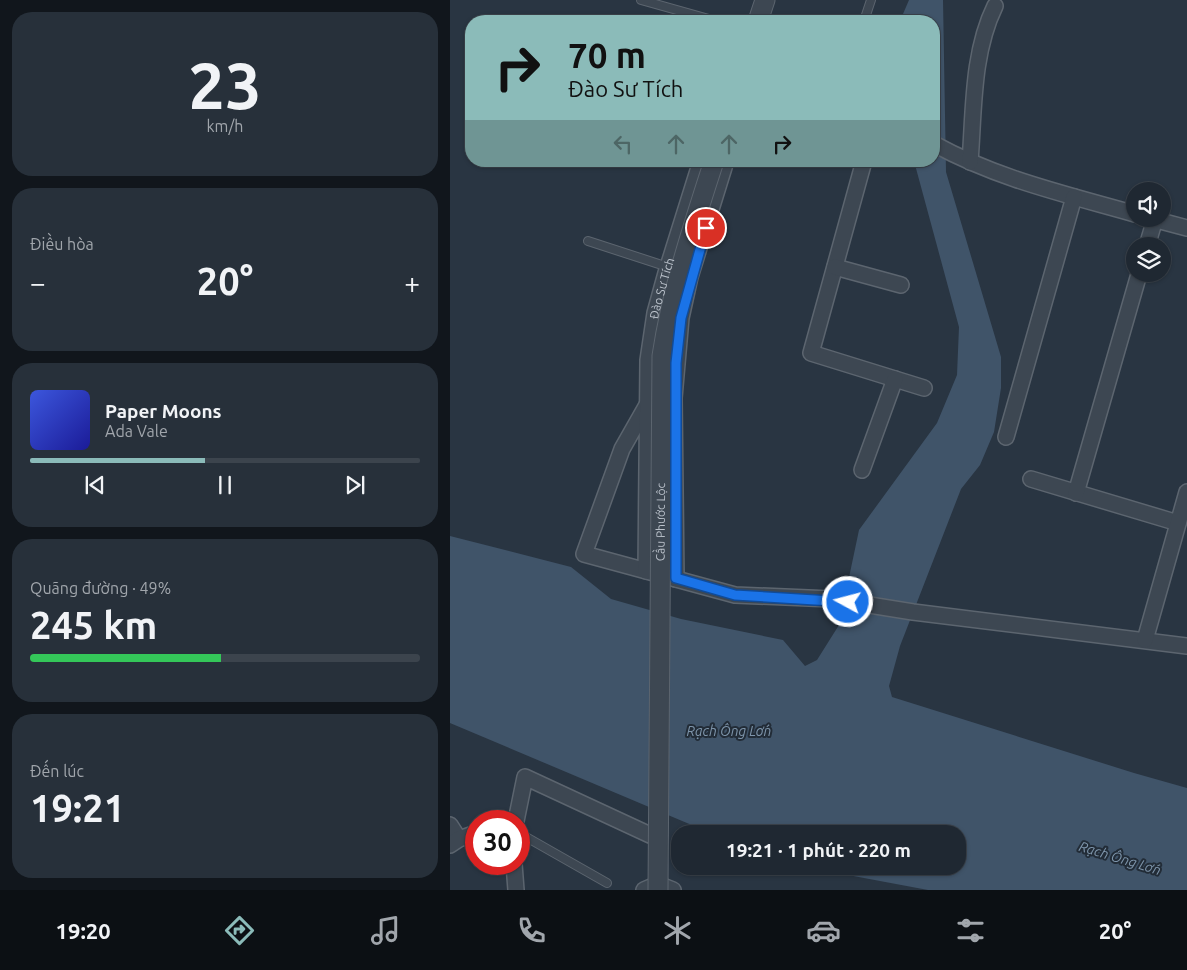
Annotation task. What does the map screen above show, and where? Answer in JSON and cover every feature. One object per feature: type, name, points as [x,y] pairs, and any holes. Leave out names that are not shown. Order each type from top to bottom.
[{"type":"street","points":[[760,15],[765,0]]},
{"type":"street","points":[[964,160],[978,58],[983,36],[995,6]]},
{"type":"street","points":[[940,147],[964,160],[1040,189],[1126,212]]},
{"type":"street","name":"Đào Sư Tích","points":[[646,570],[648,360],[655,313],[700,167]]},
{"type":"street","name":"Cầu Phước Lộc","points":[[658,890],[662,356],[668,316],[678,274],[712,167]]},
{"type":"street","name":"Đào Sư Tích","points":[[676,578],[674,398],[680,327],[690,277],[724,167]]},
{"type":"street","points":[[862,167],[810,353],[924,388]]},
{"type":"street","points":[[1006,437],[1074,198]]},
{"type":"street","points":[[1171,224],[1187,228]]},
{"type":"street","points":[[835,266],[901,285]]},
{"type":"street","points":[[1076,493],[1137,282]]},
{"type":"street","points":[[862,470],[895,379]]},
{"type":"street","points":[[647,405],[622,449],[584,554],[735,595],[832,599],[912,612],[1187,646]]},
{"type":"street","points":[[1031,479],[1178,523]]},
{"type":"street","points":[[1145,640],[1187,492]]},
{"type":"street","points":[[518,810],[525,777],[650,835]]},
{"type":"street","points":[[450,825],[454,842]]},
{"type":"street","points":[[515,875],[516,890]]},
{"type":"street","points":[[644,890],[658,884],[673,890]]},
{"type":"lane","points":[[642,0],[695,15]]},
{"type":"lane","points":[[866,15],[871,0]]},
{"type":"lane","points":[[588,241],[668,267]]},
{"type":"lane","points":[[530,839],[607,884]]},
{"type":"water","name":"Rạch Ông Lớn","points":[[909,0],[943,0],[946,172],[1001,357],[1001,388],[994,432],[980,465],[961,489],[900,646],[889,686],[892,697],[1187,788],[1187,890],[928,890],[848,875],[966,875],[966,825],[692,825],[450,723],[450,536],[571,567],[611,599],[681,619],[783,640],[805,666],[817,660],[839,625],[859,530],[937,423],[957,375],[959,327],[916,167],[940,167],[940,15],[903,15]]},
{"type":"route","points":[[706,228],[690,277],[681,318],[676,363],[674,398],[676,578],[735,595],[832,599],[848,602]]}]
